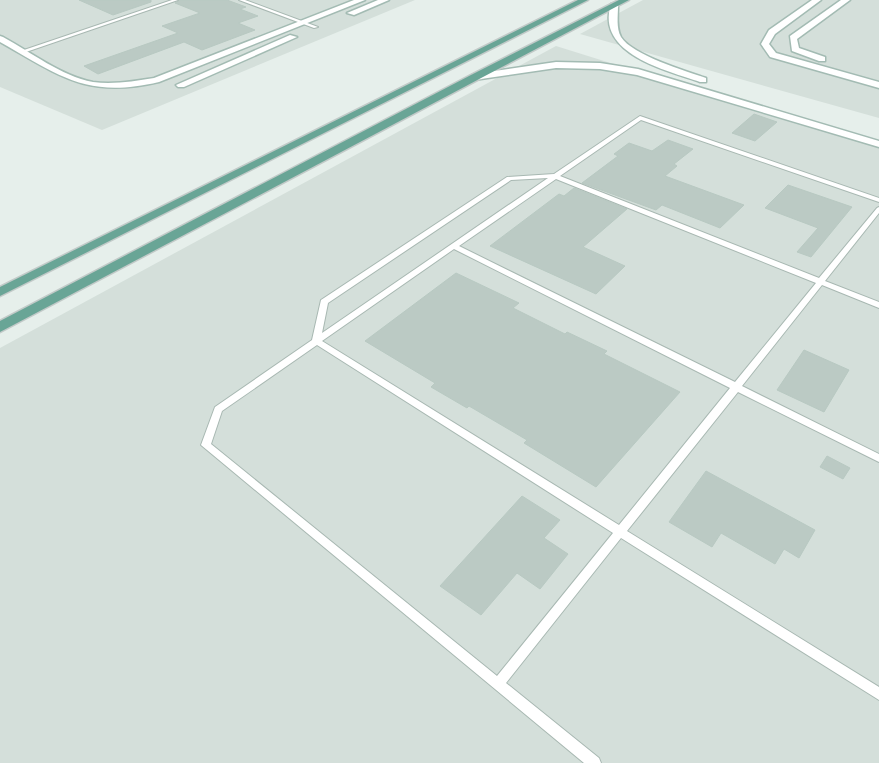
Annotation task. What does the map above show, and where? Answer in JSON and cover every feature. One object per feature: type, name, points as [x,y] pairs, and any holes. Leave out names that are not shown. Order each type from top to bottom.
[{"type":"main road","points":[[0,292],[584,0]]},
{"type":"main road","points":[[0,327],[474,77],[625,0]]},
{"type":"street","points":[[0,39],[75,79],[90,84],[111,86],[134,84],[156,80],[361,0]]},
{"type":"street","points":[[181,85],[385,0]]},
{"type":"street","points":[[817,0],[772,32],[765,44],[773,55],[879,85]]},
{"type":"street","points":[[835,62],[808,55],[796,49],[793,38],[846,0]]},
{"type":"street","points":[[614,6],[614,23],[618,38],[646,59],[714,83]]},
{"type":"street","points":[[474,77],[556,65],[600,66],[638,72],[879,144]]},
{"type":"lane","points":[[24,51],[176,0]]},
{"type":"lane","points":[[240,0],[316,28]]},
{"type":"lane","points":[[594,763],[206,445],[218,409],[640,118],[879,200]]},
{"type":"lane","points":[[316,341],[324,302],[509,178],[555,176],[879,305]]},
{"type":"lane","points":[[498,684],[879,209]]},
{"type":"lane","points":[[453,246],[879,458]]},
{"type":"lane","points":[[316,341],[879,694]]},
{"type":"shaded area","points":[[0,0],[415,0],[102,130],[0,87]]},
{"type":"shaded area","points":[[643,0],[879,0],[879,118],[580,34]]},
{"type":"shaded area","points":[[556,46],[879,147],[879,763],[0,763],[0,348]]},
{"type":"building","points":[[79,0],[151,0],[151,2],[113,15]]},
{"type":"building","points":[[180,0],[227,0],[246,7],[240,9],[258,16],[238,23],[255,30],[202,50],[184,42],[98,74],[84,66],[178,33],[162,26],[200,13],[175,3]]},
{"type":"building","points":[[754,114],[777,122],[755,141],[732,133]]},
{"type":"building","points":[[668,140],[693,149],[674,164],[677,166],[665,176],[744,205],[720,228],[662,205],[656,210],[582,183],[618,156],[614,154],[629,143],[652,151]]},
{"type":"building","points":[[788,185],[852,207],[811,257],[797,252],[818,228],[765,208]]},
{"type":"building","points":[[574,188],[627,209],[583,247],[625,266],[596,294],[490,246],[559,194],[564,196]]},
{"type":"building","points":[[456,273],[519,303],[513,308],[565,334],[567,332],[607,351],[604,354],[680,392],[596,487],[524,443],[527,440],[469,406],[467,408],[431,387],[435,383],[365,341]]},
{"type":"building","points":[[804,350],[849,370],[824,412],[777,390]]},
{"type":"building","points":[[827,456],[850,468],[843,479],[820,467]]},
{"type":"building","points":[[706,471],[815,530],[799,558],[784,549],[775,564],[721,533],[712,547],[669,522]]},
{"type":"building","points":[[522,496],[560,520],[544,538],[568,554],[540,589],[517,573],[481,615],[440,586]]}]
